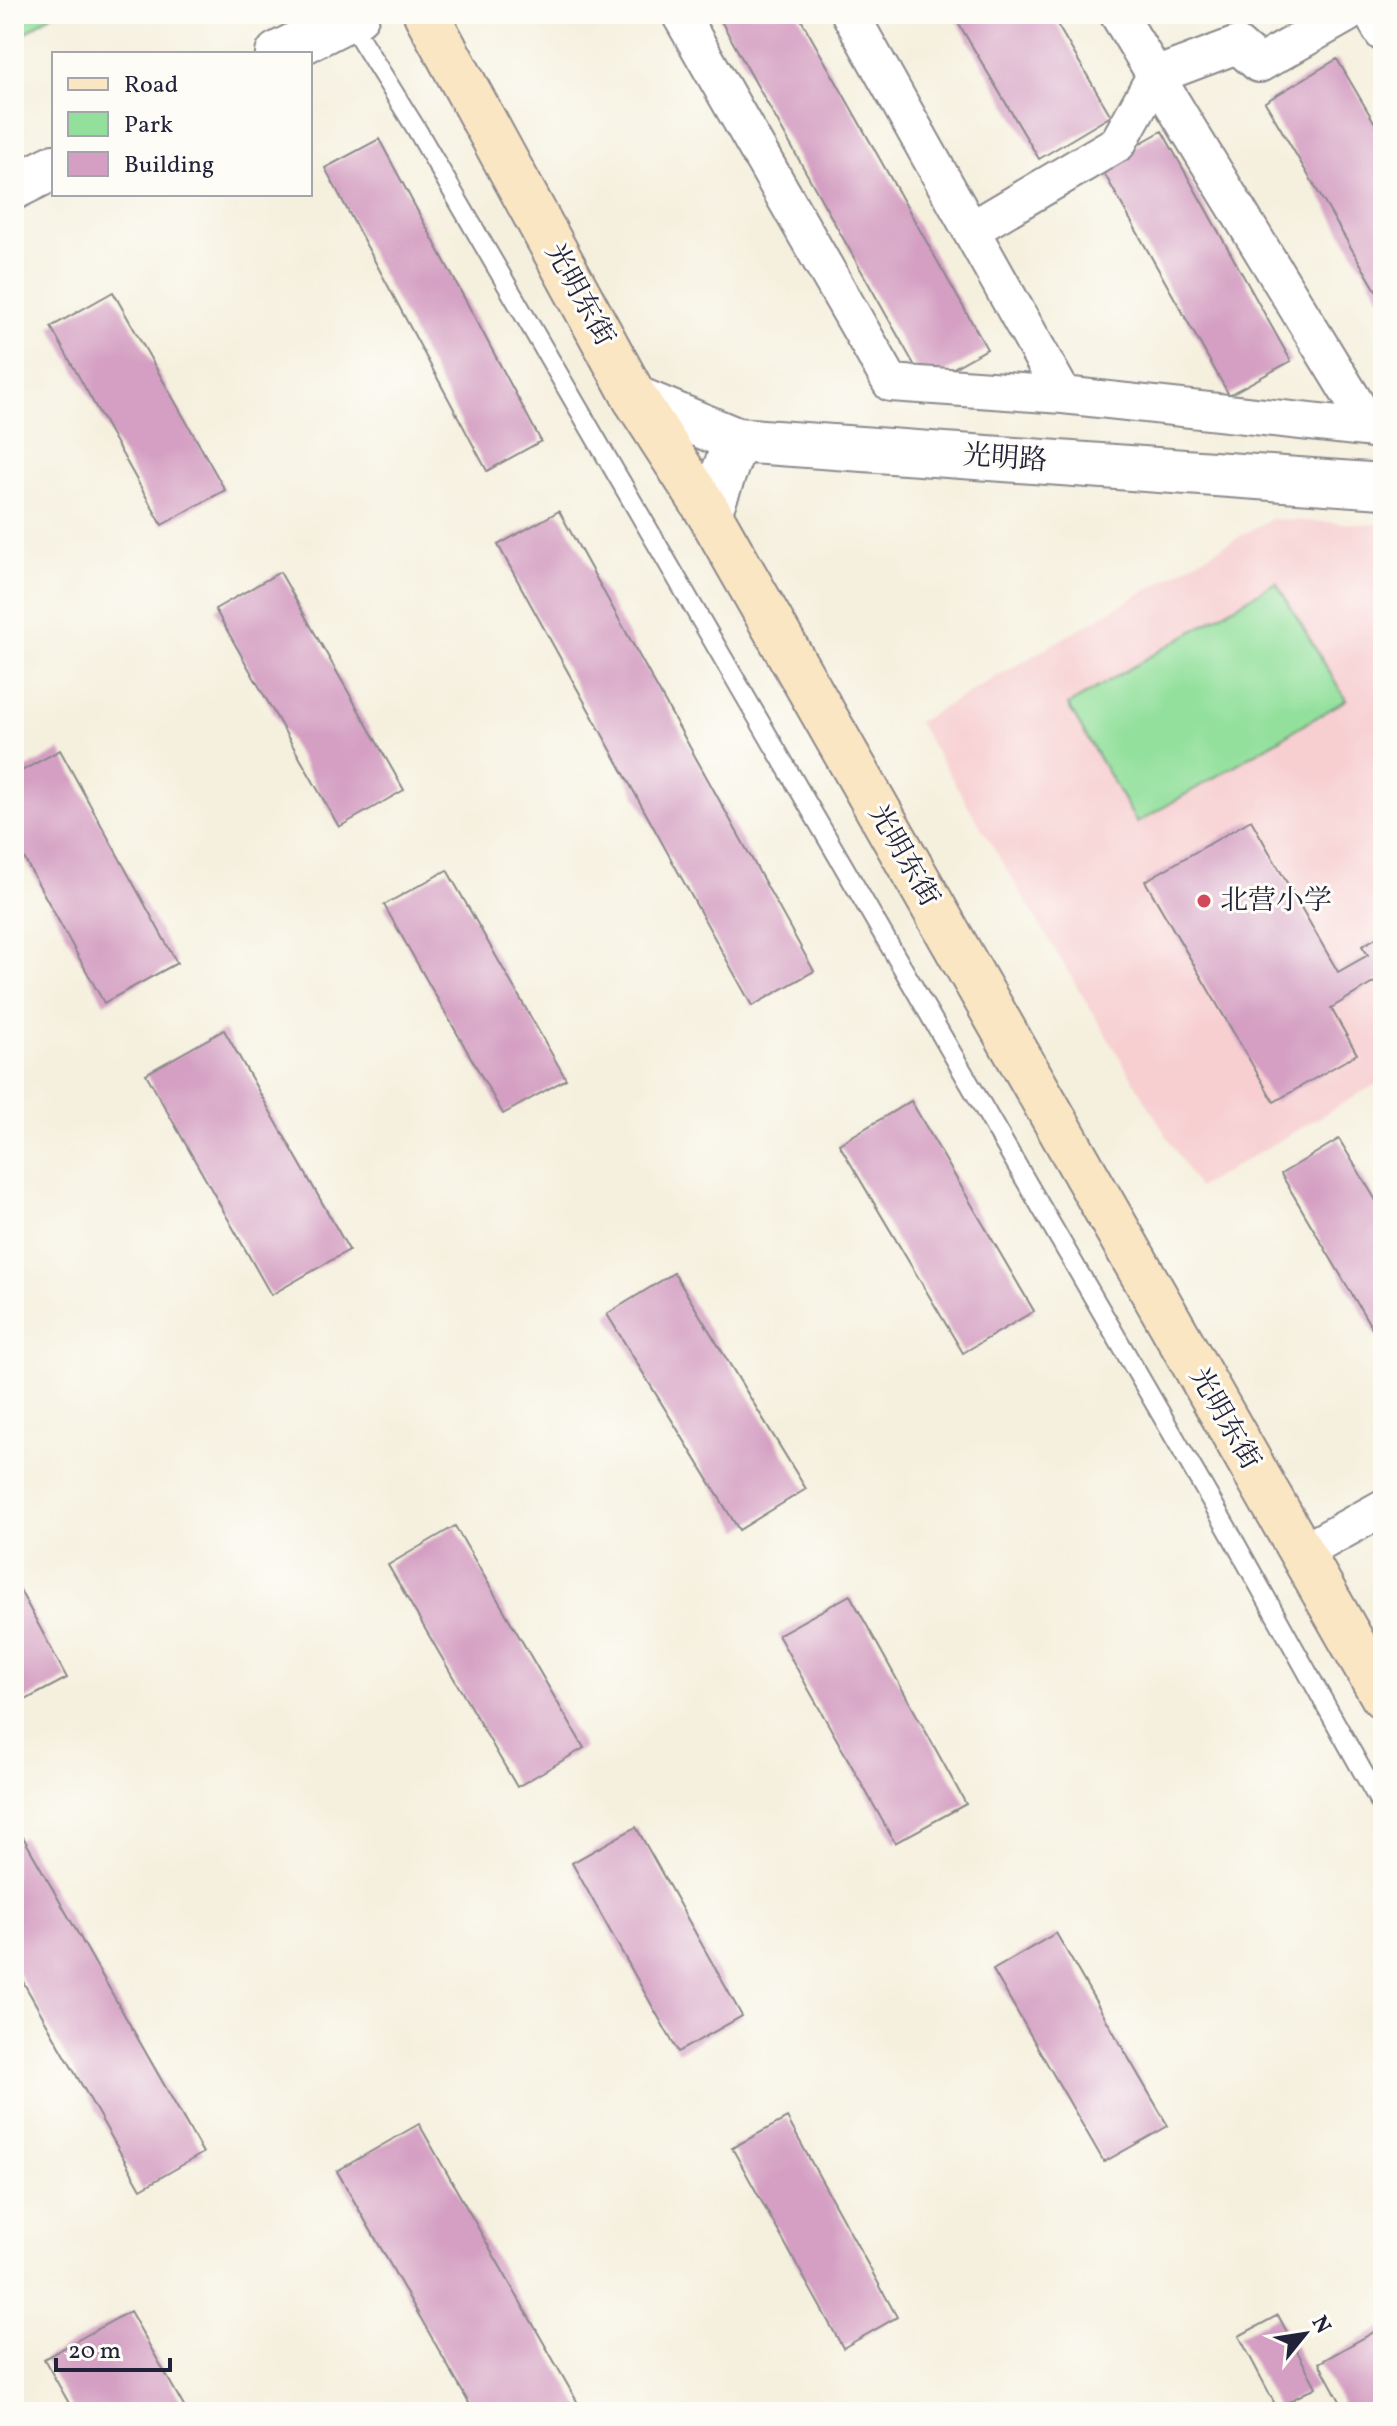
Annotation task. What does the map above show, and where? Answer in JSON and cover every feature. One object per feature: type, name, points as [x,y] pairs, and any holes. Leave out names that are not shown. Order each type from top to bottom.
[{"type":"main road","name":"光明东街","points":[[426,14],[635,398],[709,513],[1383,1696]]},
{"type":"street","points":[[680,14],[891,383],[1063,395],[1377,430]]},
{"type":"street","points":[[850,14],[1063,395]]},
{"type":"street","points":[[1118,14],[1377,430]]},
{"type":"street","points":[[971,230],[1118,143],[1155,76],[1237,45],[1259,64],[1347,14]]},
{"type":"street","points":[[1372,14],[1383,33]]},
{"type":"street","points":[[282,52],[350,16]]},
{"type":"street","points":[[14,187],[52,168]]},
{"type":"street","name":"光明路","points":[[635,398],[736,440],[1383,486]]},
{"type":"street","points":[[709,513],[736,440]]},
{"type":"street","points":[[1300,1554],[1383,1508]]},
{"type":"lane","points":[[350,16],[1171,1431],[1383,1808]]},
{"type":"shaded area","name":"北营小学","points":[[1270,519],[1383,525],[1383,1080],[1198,1188],[918,722]]},
{"type":"green space","points":[[14,14],[52,14],[14,42]]},
{"type":"green space","points":[[1276,582],[1346,700],[1137,823],[1068,705]]},
{"type":"building","points":[[717,14],[798,14],[987,349],[925,384]]},
{"type":"building","points":[[953,14],[1051,14],[1111,116],[1039,159]]},
{"type":"building","points":[[1258,14],[1282,14],[1263,24]]},
{"type":"building","points":[[1337,59],[1383,137],[1383,302],[1265,102]]},
{"type":"building","points":[[1162,131],[1291,361],[1229,395],[1100,166]]},
{"type":"building","points":[[379,139],[541,441],[487,471],[325,168]]},
{"type":"building","points":[[113,292],[225,490],[162,525],[51,327]]},
{"type":"building","points":[[559,511],[814,971],[752,1006],[498,545]]},
{"type":"building","points":[[280,572],[404,790],[339,827],[215,609]]},
{"type":"building","points":[[60,750],[177,963],[104,1003],[14,840],[14,775]]},
{"type":"building","points":[[1251,820],[1338,972],[1368,955],[1362,946],[1383,934],[1383,977],[1331,1008],[1357,1054],[1274,1102],[1145,881]]},
{"type":"building","points":[[447,870],[566,1079],[503,1114],[384,905]]},
{"type":"building","points":[[224,1030],[349,1250],[271,1295],[146,1074]]},
{"type":"building","points":[[911,1101],[1034,1311],[963,1353],[839,1144]]},
{"type":"building","points":[[1339,1139],[1383,1212],[1383,1347],[1281,1174]]},
{"type":"building","points":[[674,1273],[806,1489],[739,1530],[607,1314]]},
{"type":"building","points":[[455,1526],[584,1748],[517,1787],[388,1565]]},
{"type":"building","points":[[14,1579],[67,1678],[14,1706]]},
{"type":"building","points":[[850,1595],[966,1804],[895,1843],[778,1635]]},
{"type":"building","points":[[636,1827],[742,2016],[678,2052],[572,1863]]},
{"type":"building","points":[[23,1837],[203,2153],[141,2189],[14,1966],[14,1842]]},
{"type":"building","points":[[1056,1933],[1168,2126],[1104,2162],[993,1970]]},
{"type":"building","points":[[787,2118],[897,2317],[843,2348],[732,2148]]},
{"type":"building","points":[[419,2124],[583,2412],[474,2412],[337,2171]]},
{"type":"building","points":[[130,2311],[187,2412],[74,2412],[44,2359]]},
{"type":"building","points":[[1278,2315],[1316,2387],[1277,2408],[1239,2336]]},
{"type":"building","points":[[1383,2327],[1383,2412],[1346,2412],[1319,2363]]},
{"type":"place","name":"北营小学","points":[[1204,901]]}]
